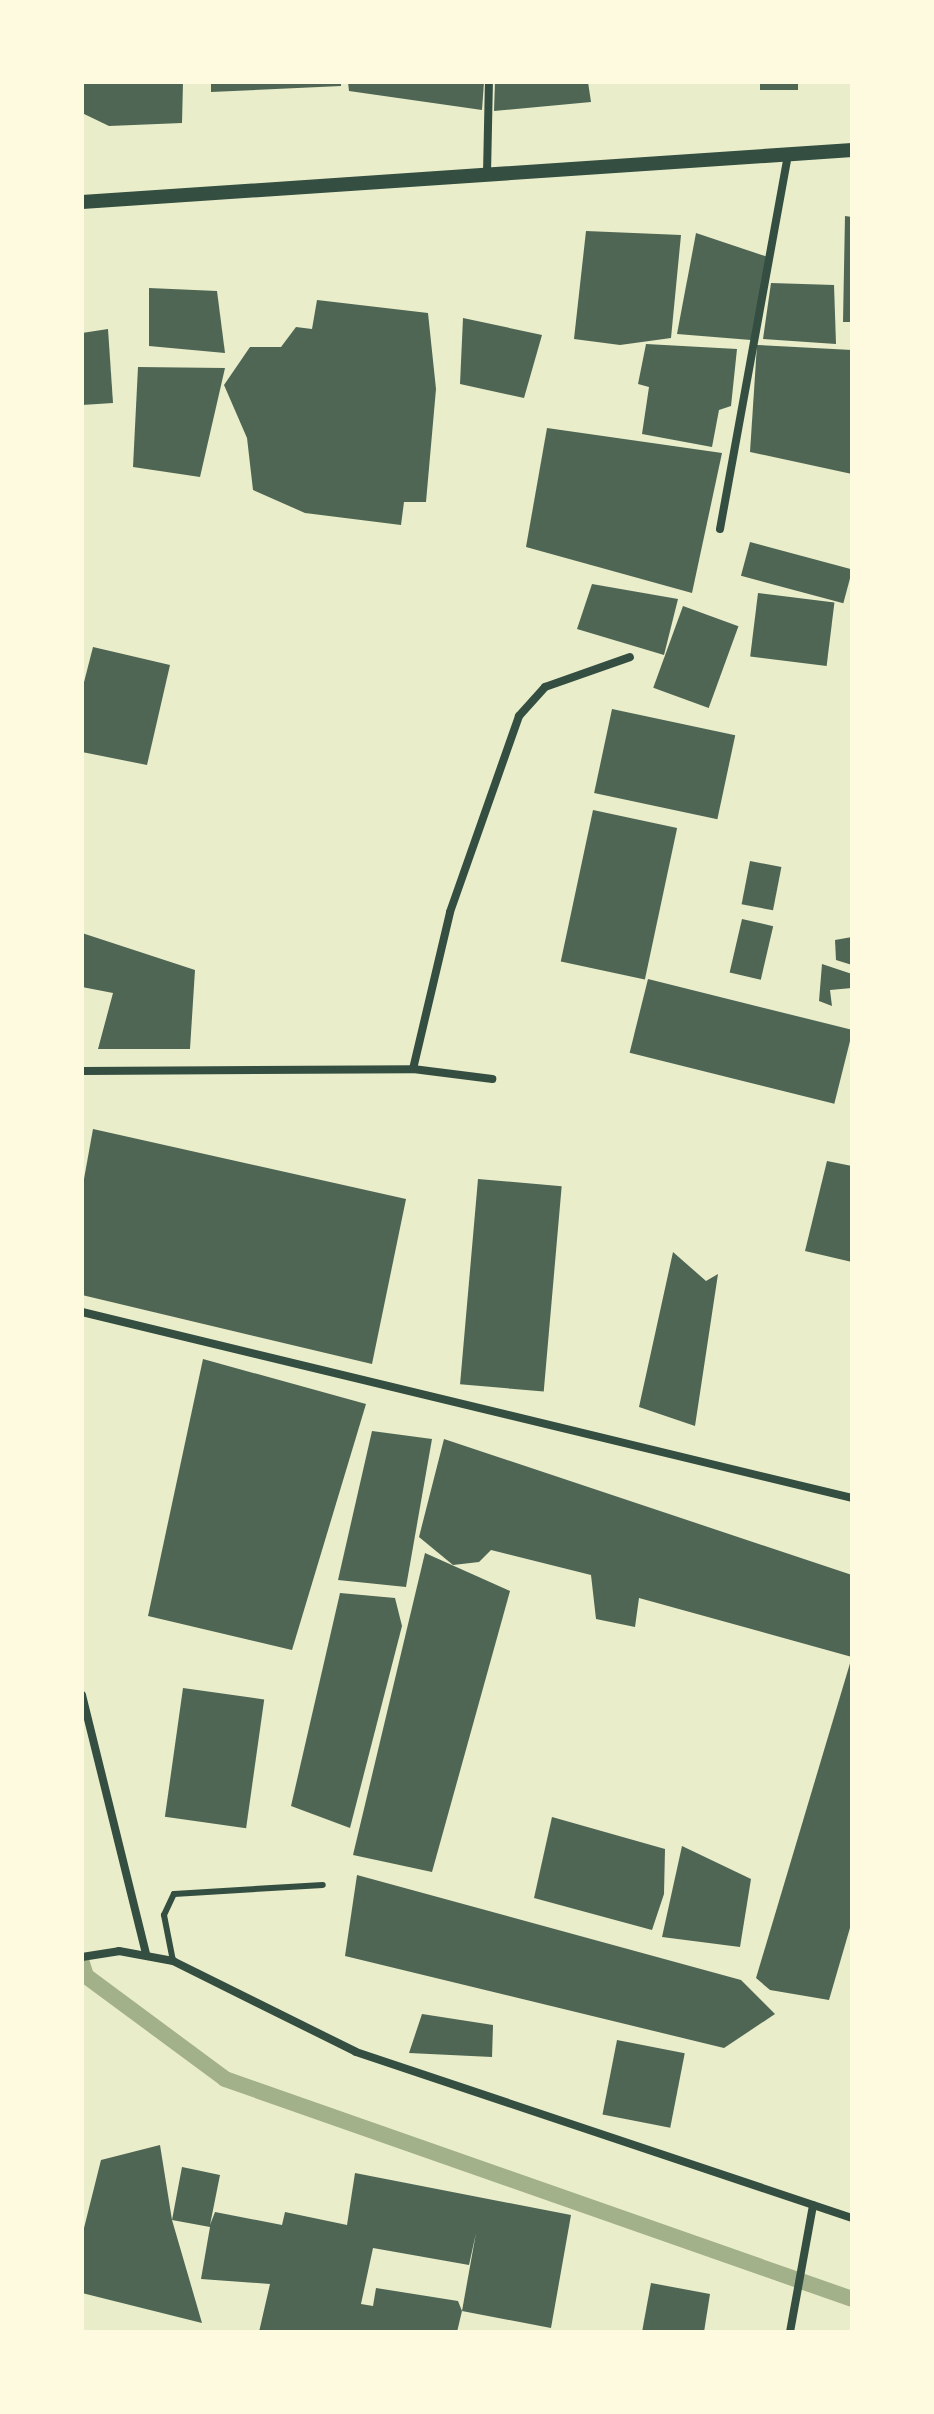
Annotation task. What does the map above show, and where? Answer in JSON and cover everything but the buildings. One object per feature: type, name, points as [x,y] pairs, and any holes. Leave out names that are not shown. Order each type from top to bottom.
[{"type":"street","points":[[487,174],[489,82]]},
{"type":"street","points":[[82,202],[852,150]]},
{"type":"street","points":[[720,529],[788,155]]},
{"type":"street","points":[[413,1069],[455,897],[519,716],[545,687],[630,657]]},
{"type":"street","points":[[82,1071],[413,1069],[492,1079]]},
{"type":"street","points":[[82,1312],[852,1498]]},
{"type":"street","points":[[82,1695],[146,1953]]},
{"type":"street","points":[[82,1957],[119,1951],[146,1953],[173,1961],[356,2052],[852,2218]]},
{"type":"street","points":[[790,2332],[813,2205]]},
{"type":"lane","points":[[173,1961],[164,1915],[174,1894],[323,1885]]},
{"type":"waterway","points":[[82,1963],[86,1976],[225,2079],[852,2299]]}]
